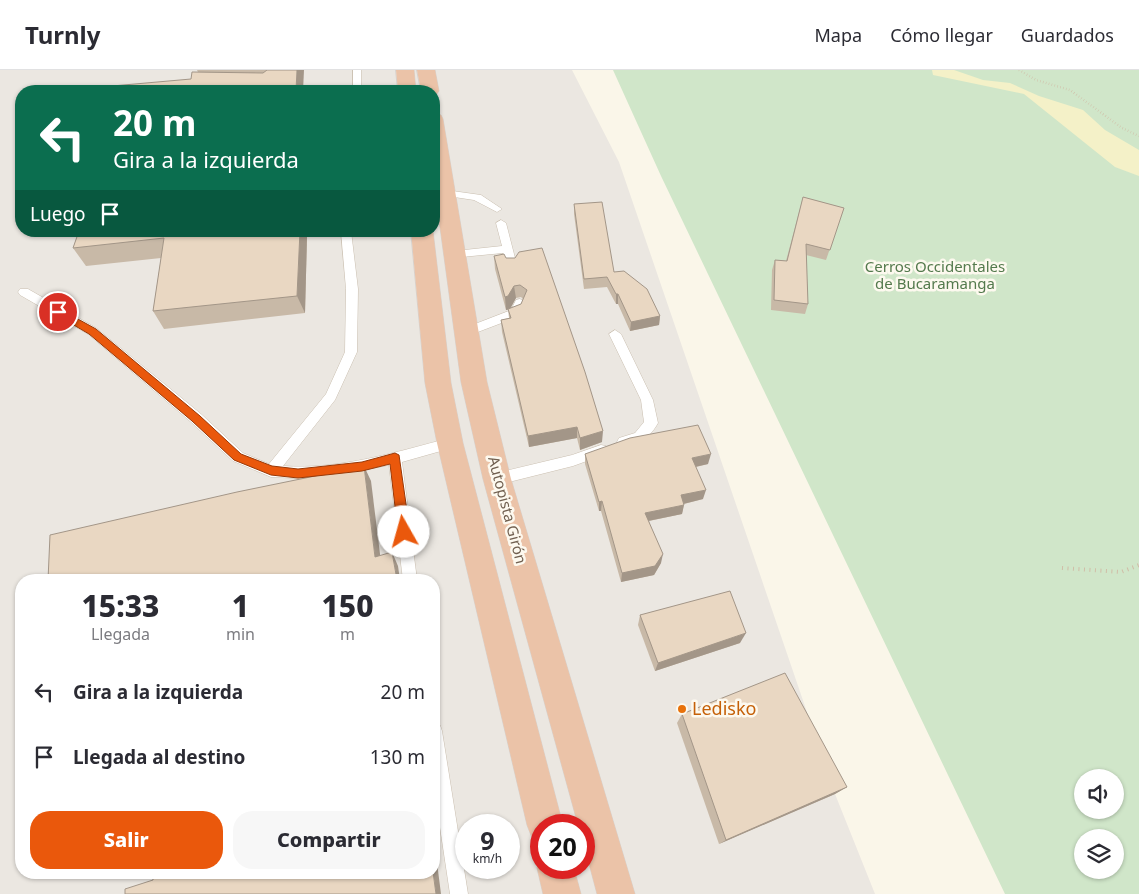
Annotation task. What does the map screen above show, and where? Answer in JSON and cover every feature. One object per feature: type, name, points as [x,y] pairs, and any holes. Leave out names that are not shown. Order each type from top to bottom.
[{"type":"highway","points":[[405,70],[406,85]]},
{"type":"highway","points":[[426,70],[429,85]]},
{"type":"highway","name":"Autopista Girón","points":[[440,159],[474,382],[497,479],[616,894]]},
{"type":"highway","points":[[423,237],[438,382],[450,444],[542,814]]},
{"type":"highway","points":[[559,879],[562,894]]},
{"type":"lane","points":[[357,70],[357,85]]},
{"type":"lane","points":[[445,193],[477,197],[498,209]]},
{"type":"lane","points":[[501,223],[512,266]]},
{"type":"lane","points":[[271,471],[331,397],[351,352],[352,290],[347,237]]},
{"type":"lane","points":[[455,256],[508,249]]},
{"type":"lane","points":[[24,292],[92,331],[196,418],[238,457],[271,471],[298,474],[362,466],[450,444]]},
{"type":"lane","points":[[466,332],[516,313],[520,303]]},
{"type":"lane","points":[[497,479],[573,460],[640,436],[651,423],[647,400],[615,334]]},
{"type":"lane","points":[[395,458],[409,574]]},
{"type":"lane","points":[[440,770],[459,894]]},
{"type":"path","points":[[1019,70],[1036,80],[1070,90],[1122,128],[1139,136]]},
{"type":"path","points":[[1062,568],[1121,572],[1139,566]]},
{"type":"shaded area","points":[[0,70],[572,70],[619,162],[835,794],[875,894],[0,894]]},
{"type":"green space","name":"Cerros Occidentales de Bucaramanga","points":[[613,70],[1139,70],[1139,894],[1005,894],[661,176]]},
{"type":"sand","points":[[932,70],[954,70],[983,80],[1010,83],[1039,96],[1083,110],[1105,130],[1139,150],[1139,176],[1115,167],[1024,94],[933,75]]},
{"type":"building","points":[[267,70],[297,70],[296,85],[124,85],[191,79],[192,72],[263,73]]},
{"type":"building","points":[[803,197],[844,208],[830,250],[806,244],[808,304],[774,300],[775,260],[787,261]]},
{"type":"building","points":[[602,202],[614,272],[624,271],[647,289],[660,316],[631,322],[618,294],[616,294],[607,277],[584,279],[574,204]]},
{"type":"building","points":[[77,237],[300,237],[297,296],[153,311],[164,238],[73,248]]},
{"type":"building","points":[[542,248],[585,372],[603,431],[580,438],[577,427],[528,436],[501,320],[511,318],[508,309],[521,304],[527,290],[520,285],[514,286],[508,296],[505,297],[494,256],[504,254],[506,258],[515,258],[519,252]]},
{"type":"building","points":[[698,425],[711,454],[692,458],[706,490],[681,495],[684,505],[645,513],[663,554],[655,566],[622,573],[602,501],[599,502],[585,454],[630,438]]},
{"type":"building","points":[[364,466],[375,557],[392,552],[396,574],[48,574],[50,535],[237,492]]},
{"type":"building","points":[[730,591],[746,633],[658,663],[640,615]]},
{"type":"building","points":[[785,673],[847,787],[726,840],[682,714]]},
{"type":"building","points":[[434,879],[436,894],[125,894],[125,889],[153,880]]},
{"type":"place","name":"Ledisko","points":[[682,709]]},
{"type":"route","points":[[58,312],[92,331],[196,418],[238,457],[271,471],[298,474],[362,466],[395,458],[404,532]]}]
